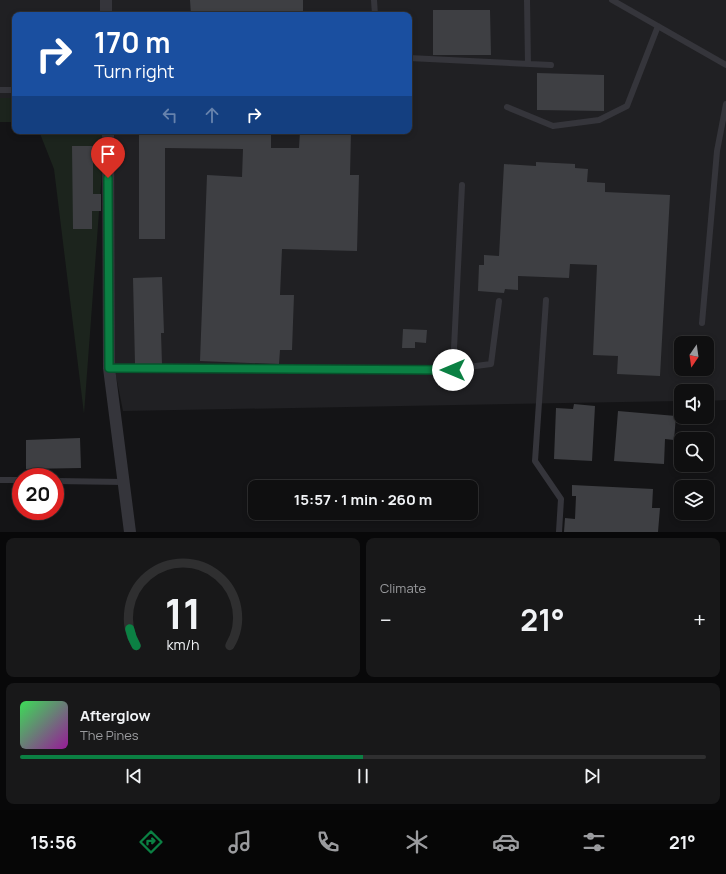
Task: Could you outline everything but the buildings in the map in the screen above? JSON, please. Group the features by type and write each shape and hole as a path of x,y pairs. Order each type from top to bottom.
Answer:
{"street":[{"path":"106,0 106,12"},
{"path":"108,134 109,368 130,532"}],"lane":[{"path":"374,0 375,12"},
{"path":"527,0 528,64"},
{"path":"612,0 726,65"},
{"path":"506,107 553,126 599,120 627,106 658,26"},
{"path":"412,58 551,65"},
{"path":"0,90 12,90"},
{"path":"702,323 717,151 726,104"},
{"path":"453,370 462,185"},
{"path":"546,300 535,461 561,499 559,532"},
{"path":"109,368 453,370 492,364 499,301"},
{"path":"0,480 12,480"},
{"path":"64,481 124,482"}],"shaded area":[{"path":"0,0 726,0 726,400 714,401 714,384 674,384 674,401 123,411 115,371 106,134 412,134 412,12 12,12 12,98 0,98"},
{"path":"0,98 12,98 12,122 0,122"},
{"path":"40,134 105,134 84,414 54,169"}],"route":[{"path":"108,178 109,368 453,370"}]}
